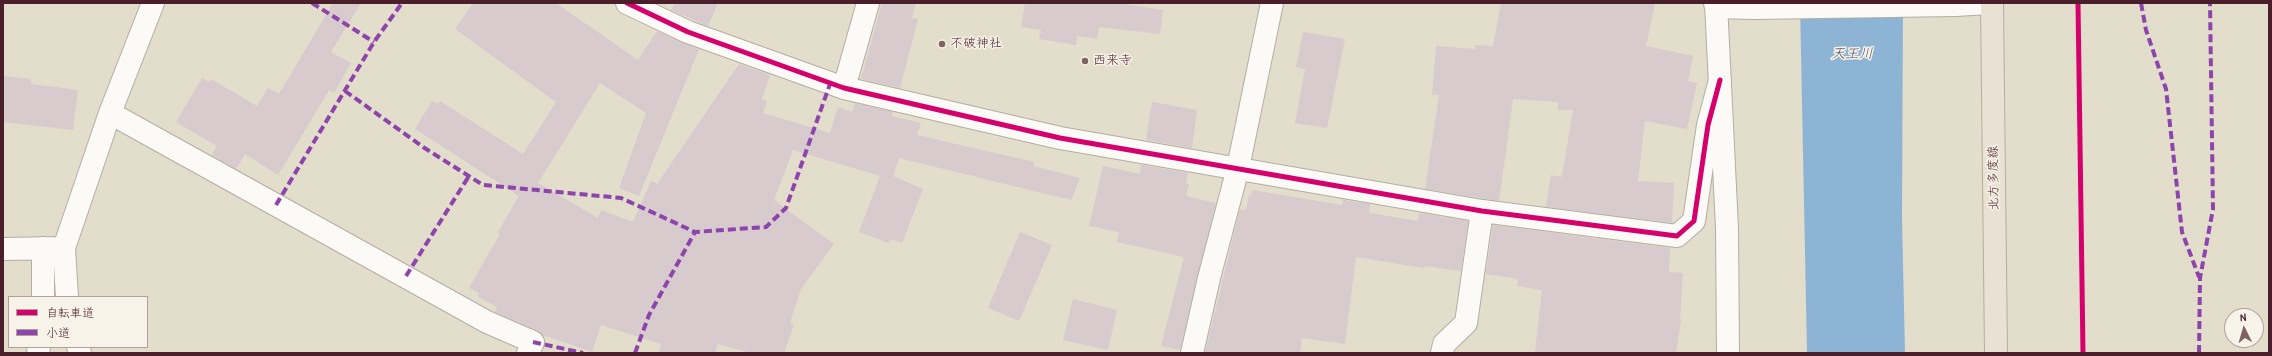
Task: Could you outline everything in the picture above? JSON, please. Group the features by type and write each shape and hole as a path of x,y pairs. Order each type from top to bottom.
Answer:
{"main road":[{"name":"北方多度線","path":"1990,3 1996,353"}],"street":[{"path":"67,296 64,248 110,113 153,3"},
{"path":"626,3 688,32 844,88 1060,138 1482,211 1677,236 1694,221 1708,125 1720,80"},
{"path":"844,88 868,3"},
{"path":"1192,353 1209,278 1238,168 1272,3"},
{"path":"1728,353 1727,228 1716,4 1754,8 1956,5 1990,3"},
{"path":"110,113 487,322 533,342 528,353"},
{"path":"1442,353 1444,344 1466,323 1482,211"},
{"path":"43,248 43,296"},
{"path":"3,249 64,248"}],"water":[{"name":"天王川","path":"1800,3 1903,3 1902,218 1905,353 1807,353"}],"building":[{"path":"333,3 361,3 331,52 351,63 334,93 329,90 278,175 245,154 236,169 212,155 217,146 176,122 202,78 209,82 211,79 257,106 268,88 279,94"},
{"path":"473,3 556,3 638,60 657,31 699,49 639,196 619,188 646,113 600,83 538,183 598,218 601,210 633,222 651,181 657,184 739,64 770,75 762,99 767,101 763,113 830,133 838,107 852,112 855,103 893,112 892,116 921,123 917,135 1034,162 1033,166 1080,178 1071,200 899,158 893,176 923,189 902,243 890,239 889,243 859,232 880,176 793,150 774,200 834,244 801,289 790,323 794,325 784,353 751,353 718,344 715,353 659,353 661,344 601,325 592,352 543,335 538,331 495,312 497,307 477,296 479,293 469,288 500,234 498,232 519,196 415,129 432,101 438,104 440,101 523,154 556,102 455,29"},
{"path":"675,3 718,3 708,26 671,10"},
{"path":"882,3 916,3 912,18 918,19 900,88 861,79"},
{"path":"1025,3 1117,3 1163,10 1160,34 1099,27 1097,39 1077,36 1076,45 1039,39 1041,30 1021,27"},
{"path":"1501,3 1655,3 1646,46 1693,56 1688,81 1697,83 1687,129 1645,121 1638,181 1674,183 1672,223 1546,207 1551,175 1562,177 1573,110 1558,110 1558,102 1513,99 1499,201 1425,189 1439,95 1432,95 1436,46 1475,49 1475,45 1493,46"},
{"path":"1303,32 1345,39 1327,128 1295,123 1305,69 1296,67"},
{"path":"3,76 31,79 31,84 78,90 73,130 3,122"},
{"path":"1152,102 1197,110 1192,148 1146,140"},
{"path":"1141,165 1188,173 1186,184 1189,184 1186,196 1216,203 1180,350 1161,346 1184,257 1117,242 1119,232 1089,226 1103,166 1140,174"},
{"path":"1252,190 1342,205 1343,200 1370,204 1369,213 1418,221 1419,213 1468,221 1461,271 1425,266 1424,268 1356,257 1345,344 1302,338 1300,353 1205,353 1240,209 1246,210 1249,195 1251,196"},
{"path":"1493,225 1670,248 1669,272 1683,273 1681,320 1676,353 1535,353 1542,290 1517,286 1518,279 1486,274"},
{"path":"1020,232 1052,245 1019,321 988,308"},
{"path":"1073,299 1117,310 1108,350 1063,340"}],"marked path":[{"path":"312,3 374,42"},
{"path":"276,205 374,42 402,3"},
{"path":"2141,3 2146,30 2166,89 2182,232 2199,277"},
{"path":"2199,353 2200,278 2213,209 2210,3"},
{"path":"345,91 423,147 483,185 621,198 695,232 766,227 786,208 830,84"},
{"path":"406,276 469,176"},
{"path":"635,353 649,315 695,232"},
{"path":"533,342 583,353"}],"cycle path":[{"path":"627,3 688,32 844,88 1060,138 1482,211 1677,236 1694,221 1708,125 1720,80"},
{"path":"2078,3 2083,353"}],"place":[{"name":"不破神社","path":"942,44"},
{"name":"西来寺","path":"1085,61"}]}
